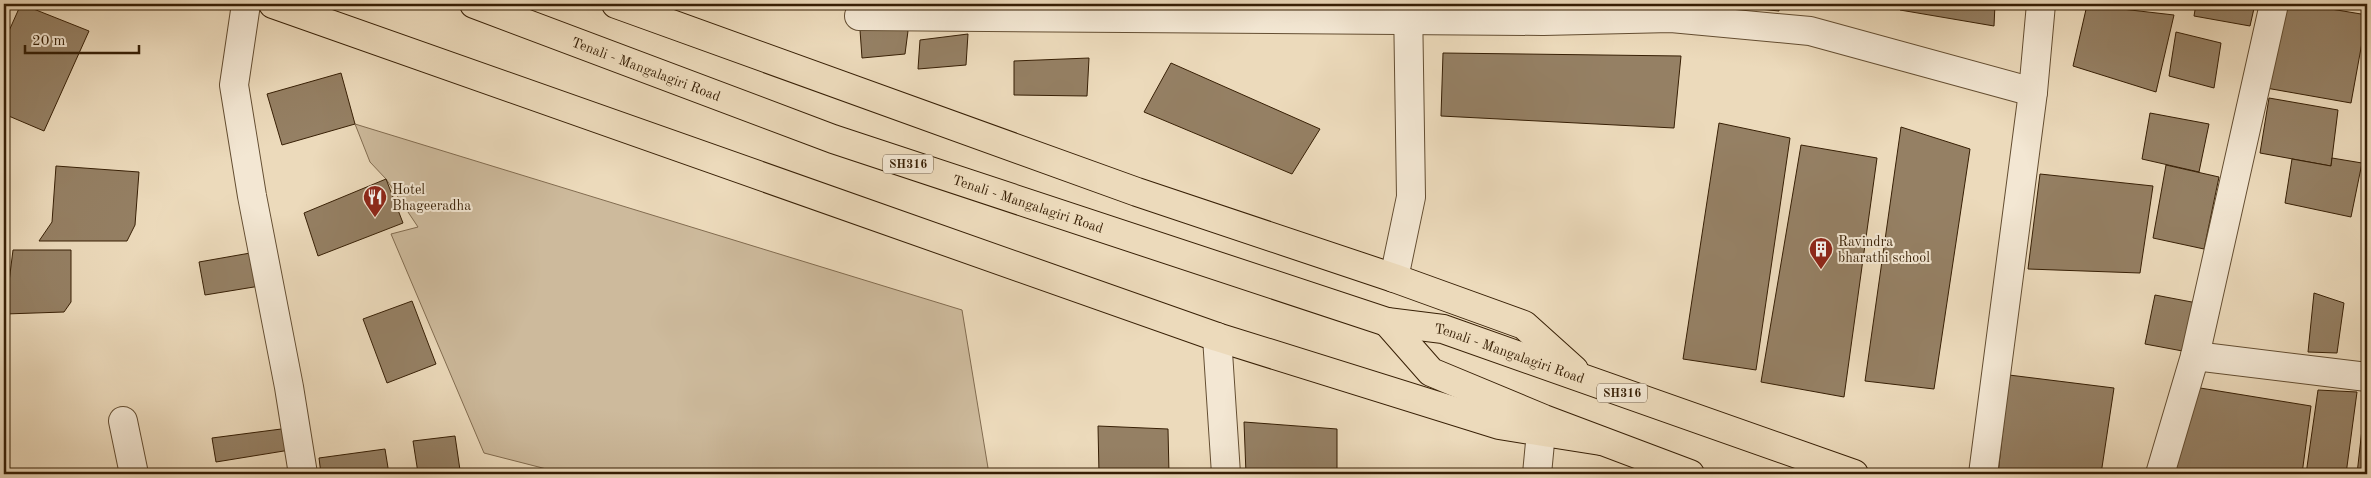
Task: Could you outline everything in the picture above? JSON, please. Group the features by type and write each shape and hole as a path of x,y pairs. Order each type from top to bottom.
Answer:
{"main road":[{"path":"273,4 1218,337 1499,425 1601,441"},
{"name":"Tenali - Mangalagiri Road","path":"474,4 833,139 1387,322 1443,328 1854,474"},
{"path":"616,4 1127,188 1394,278 1524,325 1585,380"},
{"name":"Tenali - Mangalagiri Road","path":"1387,322 1431,372 1601,441 1690,474"}],"street":[{"path":"246,4 234,85 252,196 289,387 303,474"},
{"path":"1983,474 2033,92 2041,4"},
{"path":"2160,474 2195,356 2274,4"},
{"path":"1394,278 1411,197 1408,12"},
{"path":"859,16 1408,12 1543,22 1671,18 1810,31 2033,92"},
{"path":"1218,337 1226,474"},
{"path":"2195,356 2367,377"},
{"path":"123,422 134,474"},
{"path":"1537,474 1541,432"}],"shaded area":[{"path":"355,124 962,310 989,474 566,474 484,453 391,234 418,227 386,179 370,162"}],"building":[{"path":"21,4 89,31 44,131 4,114 4,42"},
{"path":"1208,4 1273,4 1208,9"},
{"path":"1710,4 1780,4 1779,11"},
{"path":"1900,4 1995,4 1994,26 1900,10"},
{"path":"2196,4 2255,4 2250,26 2194,16"},
{"path":"2284,4 2301,4 2367,15 2351,103 2266,88"},
{"path":"2087,5 2174,15 2156,92 2073,66"},
{"path":"859,16 908,31 905,54 862,58"},
{"path":"2176,32 2221,43 2214,88 2169,76"},
{"path":"968,34 966,65 918,69 920,40"},
{"path":"1443,53 1681,56 1674,128 1441,116"},
{"path":"1089,58 1087,96 1014,95 1014,61"},
{"path":"1171,63 1320,129 1292,174 1144,112"},
{"path":"341,73 355,124 282,145 267,94"},
{"path":"2269,98 2338,110 2331,166 2260,153"},
{"path":"2150,113 2209,124 2199,172 2142,159"},
{"path":"1719,123 1790,138 1756,370 1683,359"},
{"path":"1901,127 1970,149 1934,389 1865,381"},
{"name":"Ravindra bharathi school","path":"1801,145 1877,158 1844,397 1761,382"},
{"path":"2332,158 2362,163 2351,217 2285,203 2292,159 2331,166"},
{"path":"2166,165 2219,177 2204,249 2153,238"},
{"path":"56,166 139,172 135,225 127,241 39,241 52,222"},
{"path":"2040,174 2153,186 2140,273 2028,269"},
{"path":"386,179 403,223 318,256 304,213"},
{"path":"13,250 71,250 71,302 64,312 5,314"},
{"path":"256,252 260,286 205,295 199,262"},
{"path":"2314,293 2344,303 2337,353 2308,352"},
{"path":"2155,295 2197,303 2188,352 2145,344"},
{"path":"412,301 436,364 387,383 363,319"},
{"path":"2009,375 2114,388 2101,474 1998,474"},
{"path":"2194,387 2311,406 2302,474 2170,474"},
{"path":"2318,390 2357,392 2346,474 2306,474"},
{"path":"2365,402 2367,402 2367,474 2357,474"},
{"path":"1244,422 1337,429 1337,474 1246,474"},
{"path":"1098,426 1168,429 1169,474 1099,474"},
{"path":"289,428 290,450 216,462 212,438"},
{"path":"455,436 460,470 418,473 413,441"},
{"path":"385,449 389,474 321,474 319,458"},
{"path":"275,470 276,474 251,474"}],"place":[{"name":"Hotel Bhageeradha","path":"375,218"},
{"name":"Ravindra bharathi school","path":"1821,270"}]}
